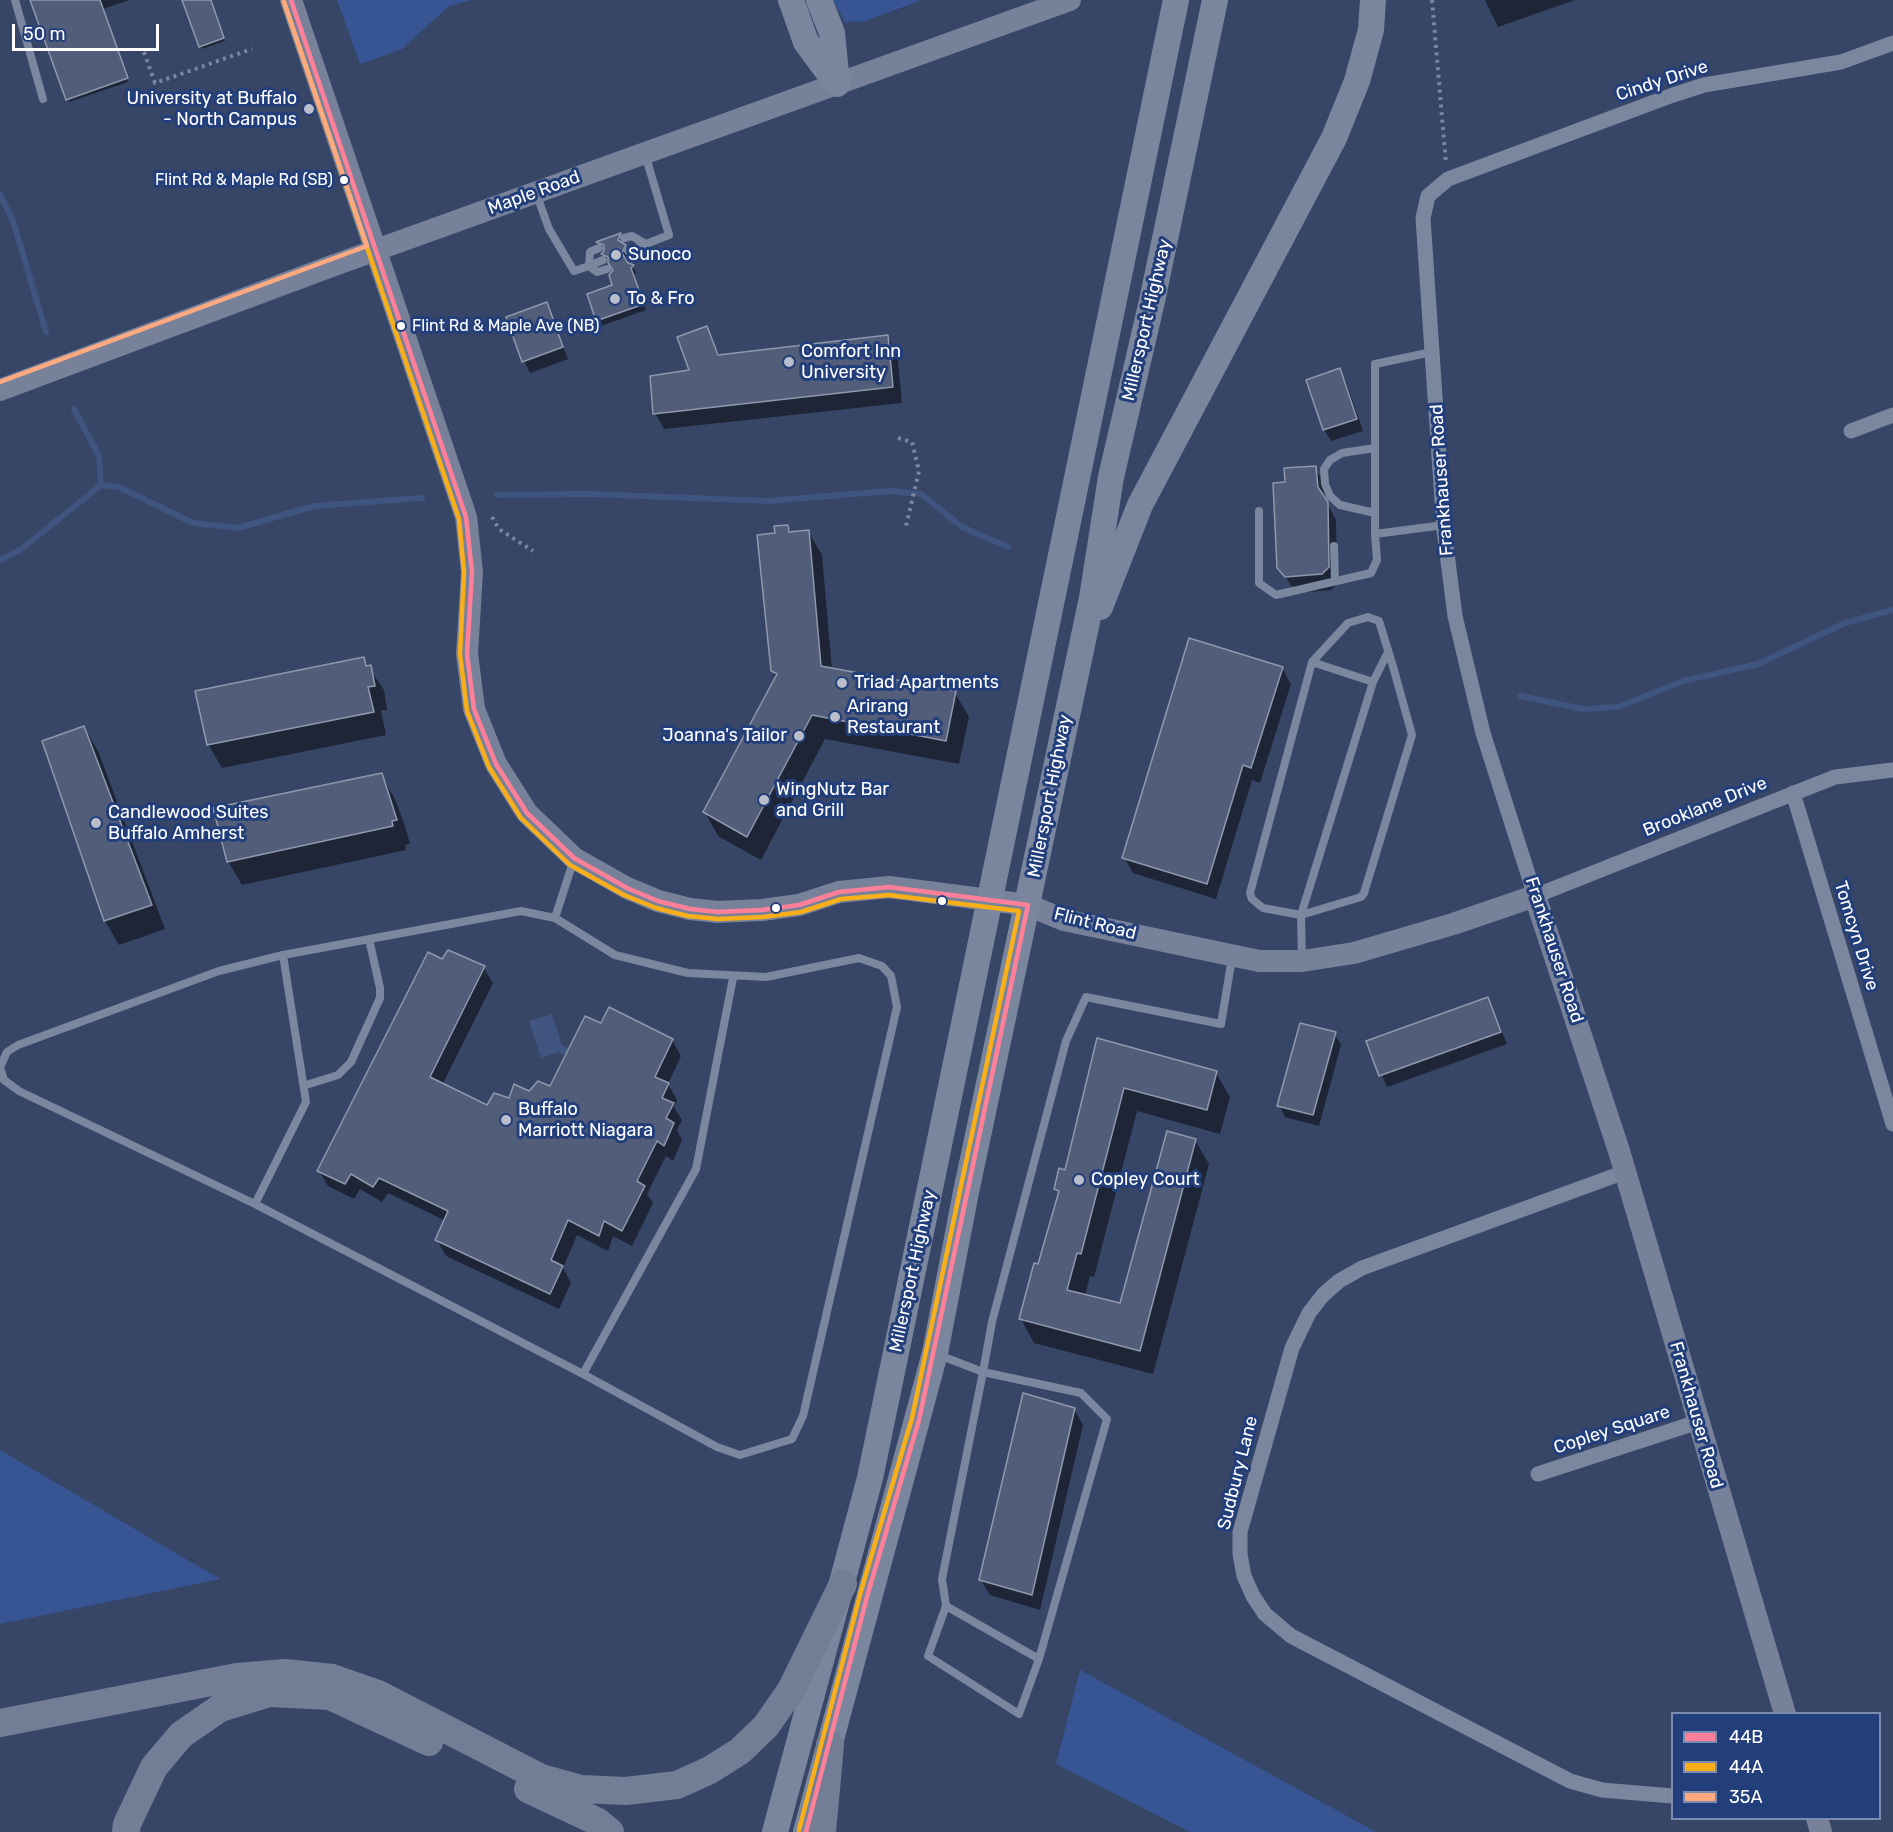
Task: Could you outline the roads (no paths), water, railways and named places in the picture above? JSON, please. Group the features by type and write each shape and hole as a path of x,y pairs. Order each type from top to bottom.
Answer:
{"highway":[{"path":"0,1723 237,1677 285,1673 332,1678 378,1694 541,1778 581,1789 626,1791 677,1785 710,1770 740,1751 766,1726 791,1690 843,1584"},
{"path":"126,1832 127,1824 154,1767 181,1735 220,1708 269,1693 330,1696 598,1822 610,1832"},
{"path":"822,1832 830,1745"}],"main road":[{"path":"791,0 806,42 837,84"},
{"path":"819,0 832,33 837,84"},
{"name":"Millersport Highway","path":"806,1832 868,1593 919,1420 935,1353 966,1192 1092,598 1111,477 1152,301 1215,0"},
{"path":"1078,660 1140,505 1334,138 1360,70 1371,30 1373,0"},
{"name":"Millersport Highway","path":"775,1832 870,1478 1174,7"}],"street":[{"name":"Flint Road","path":"291,0 466,517 472,572 467,654 474,709 496,764 527,813 574,858 627,888 658,901 690,909 718,912 762,910 799,905 860,888 889,886 1028,905 1064,920 1259,961 1302,961 1354,953 1394,943 1535,896"},
{"name":"Maple Road","path":"0,390 535,192 1070,0"},
{"name":"Cindy Drive","path":"1448,178 1672,95 1704,86 1841,62 1893,43"},
{"name":"Frankhauser Road","path":"1448,178 1428,196 1424,218 1444,525 1455,616 1466,670 1494,769 1625,1172 1785,1712"},
{"path":"1851,431 1893,415"},
{"name":"Brooklane Drive","path":"1535,896 1835,777 1893,770"},
{"name":"Tomcyn Drive","path":"1793,793 1893,1124"},
{"name":"Sudbury Lane","path":"1625,1172 1362,1268 1339,1281 1323,1295 1309,1313 1292,1348 1240,1532 1240,1554 1244,1576 1253,1596 1265,1614 1291,1636 1570,1781 1602,1790 1671,1796"},
{"name":"Copley Square","path":"1538,1474 1698,1422"}],"lane":[{"path":"15,0 43,99"},
{"path":"628,251 669,235 644,153"},
{"path":"535,192 549,229 574,271 603,260"},
{"path":"624,238 632,236 644,243"},
{"path":"632,260 639,256 644,243"},
{"path":"589,266 590,252 599,248"},
{"path":"589,266 597,272 607,269"},
{"path":"1259,512 1259,583 1276,595 1371,573 1377,560 1375,364 1432,352"},
{"path":"1375,448 1342,453 1330,460 1324,469 1325,484 1335,500 1341,505 1375,513"},
{"path":"1375,534 1444,525"},
{"path":"1334,546 1335,581"},
{"path":"1368,617 1378,621 1388,652 1413,735 1364,893 1361,897 1300,915 1263,908 1252,899 1250,893 1312,662 1348,623 1368,617"},
{"path":"1302,961 1300,915 1373,682 1388,652"},
{"path":"1312,662 1373,682"},
{"path":"555,918 574,858"},
{"path":"521,910 555,918 615,955 688,973 733,978 785,975 859,958 882,966 891,976 897,1007 804,1416 792,1439 740,1455 717,1447 583,1374 255,1204 19,1091 4,1080 0,1067 7,1052 18,1044 219,971 283,955 521,910"},
{"path":"306,1085 338,1075 351,1062 380,998 380,988 369,939"},
{"path":"935,1353 984,1372 1081,1393 1107,1419 1039,1659 1019,1714 928,1656 946,1606 942,1579 984,1372 992,1322 1066,1041 1086,997 1221,1024 1233,954"},
{"path":"255,1204 306,1102 306,1085 283,955"},
{"path":"583,1374 696,1169 733,978"},
{"path":"946,1606 1039,1659"}],"waterway":[{"path":"0,194 13,221 46,332"},
{"path":"0,560 20,550 101,485 99,456 74,409"},
{"path":"101,485 119,487 193,523 238,528 314,506 422,498"},
{"path":"497,495 591,494 768,501 890,491 921,494 962,527 1008,547"},
{"path":"1520,696 1583,709 1618,707 1683,681 1758,664 1845,623 1893,610"}],"place":[{"name":"University at Buffalo - North Campus","path":"309,109"},
{"name":"Flint Rd & Maple Rd (SB)","path":"344,180"},
{"name":"Sunoco","path":"616,255"},
{"name":"To & Fro","path":"615,299"},
{"name":"Flint Rd & Maple Ave (NB)","path":"401,326"},
{"name":"Comfort Inn University","path":"789,362"},
{"name":"Triad Apartments","path":"842,683"},
{"name":"Arirang Restaurant","path":"835,717"},
{"name":"Joanna's Tailor","path":"799,736"},
{"name":"WingNutz Bar and Grill","path":"764,800"},
{"name":"Candlewood Suites Buffalo Amherst","path":"96,823"},
{"name":"Buffalo Marriott Niagara","path":"506,1120"},
{"name":"Copley Court","path":"1079,1180"}]}
